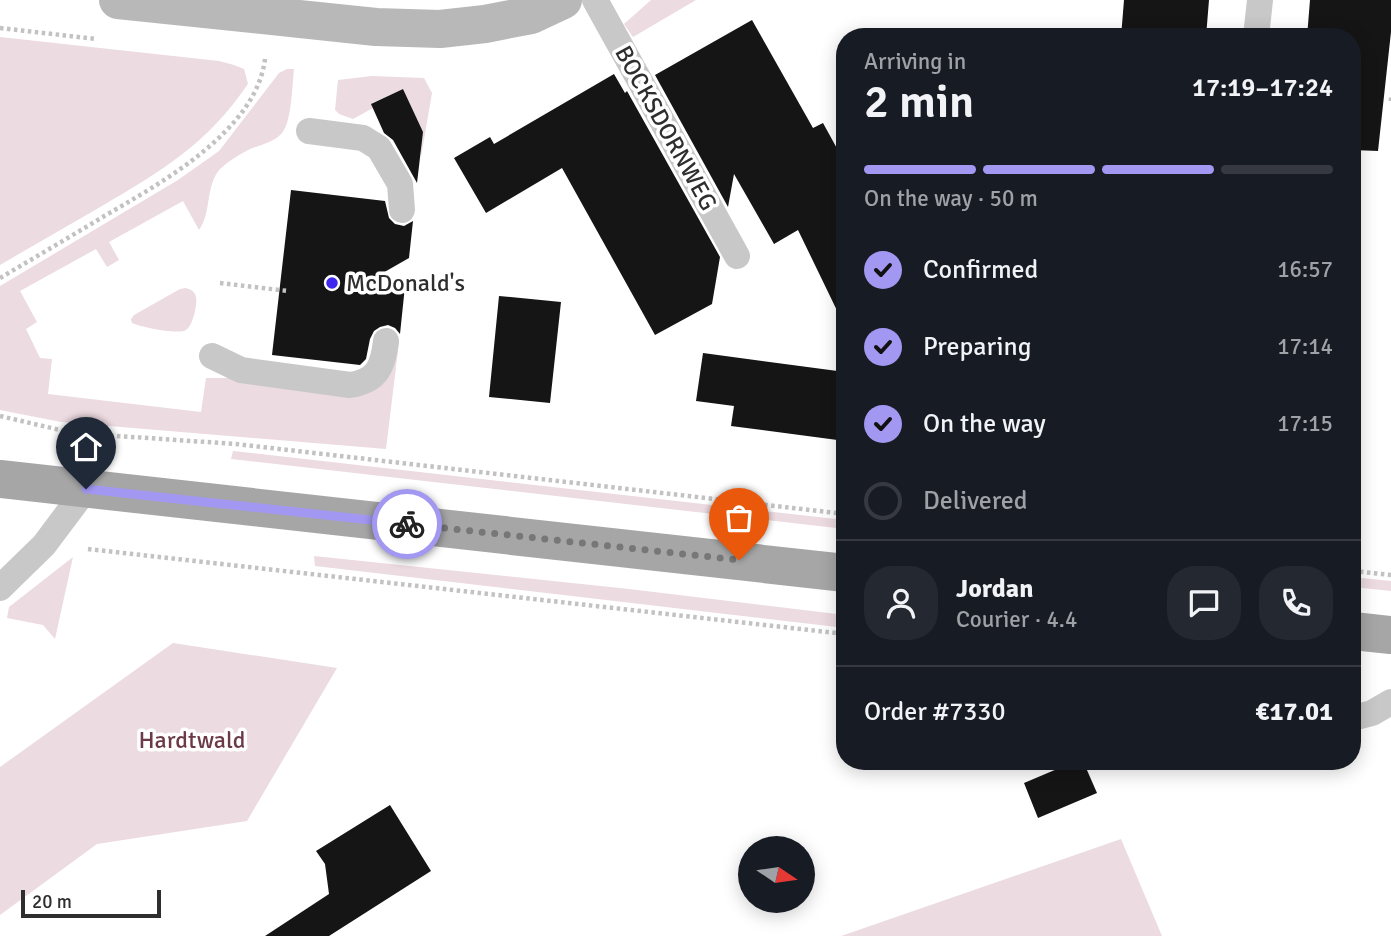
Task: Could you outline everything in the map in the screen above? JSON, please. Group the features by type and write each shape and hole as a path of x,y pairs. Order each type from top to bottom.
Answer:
{"main road":[{"path":"118,0 376,27 440,29 531,15 563,0"},
{"path":"0,479 836,572"},
{"path":"1361,632 1391,635"}],"lane":[{"name":"BOCKSDORNWEG","path":"595,0 737,256"},
{"path":"1257,28 1260,0"},
{"path":"309,131 363,138 379,148 400,184 402,210"},
{"path":"212,356 241,370 350,385 362,383 378,370 386,341"},
{"path":"0,588 44,545 86,489"},
{"path":"1361,716 1391,702"}],"path":[{"path":"0,278 172,176 215,142 242,113 263,74 265,59"},
{"path":"220,283 288,291"},
{"path":"0,416 73,433 236,444 836,513"},
{"path":"44,545 836,633"},
{"path":"1361,572 1391,575"}],"green space":[{"path":"651,0 696,0 633,37 624,24"},
{"path":"0,37 219,61 244,69 248,84 216,123 182,154 124,193 0,265"},
{"path":"294,69 290,112 282,133 275,139 248,150 220,169 212,183 206,215 199,230 183,201 109,242 119,260 107,267 96,249 20,291 37,322 26,329 40,358 52,359 48,394 201,412 206,378 229,378 344,394 399,342 386,449 61,422 0,410 0,286 178,180 219,151 279,73"},
{"path":"372,76 424,78 432,93 421,157 418,122 403,89 372,103 373,108 353,119 335,110 338,80"},
{"path":"186,288 194,292 196,307 186,330 168,331 132,323 134,315"},
{"path":"233,451 836,519 836,528 231,459"},
{"path":"314,556 629,589 836,614 836,627 315,566"},
{"path":"73,557 55,639 43,625 7,618 9,607"},
{"path":"1361,578 1391,581 1391,591 1361,588"},
{"name":"Hardtwald","path":"173,643 337,668 247,821 97,844 0,915 0,767"},
{"path":"1121,839 1162,936 841,936 844,935"}],"building":[{"path":"1124,0 1209,0 1207,28 1122,28"},
{"path":"1310,0 1391,0 1391,32 1378,151 1361,150 1361,28 1308,28"},
{"path":"752,20 813,128 823,123 836,147 836,308 798,230 774,244 734,174 728,207 655,75"},
{"path":"614,74 625,93 627,91 720,257 712,304 655,335 562,168 486,213 454,158 490,137 494,144"},
{"path":"403,89 423,132 417,183 393,140 384,133 371,104"},
{"name":"McDonald's","path":"291,190 385,201 389,218 395,224 404,226 413,221 409,258 367,282 405,286 400,334 388,325 374,331 366,359 360,365 272,355"},
{"path":"499,296 561,302 550,403 489,397"},
{"path":"703,353 836,371 836,440 731,426 734,406 696,401"},
{"path":"1055,770 1087,770 1097,793 1038,818 1024,783"},
{"path":"390,805 431,871 329,936 265,936 329,894 325,864 316,851"}],"way so far":[{"path":"407,524 739,560"}],"place":[{"name":"McDonald's","path":"332,283"}],"route":[{"path":"86,489 407,524"}]}
